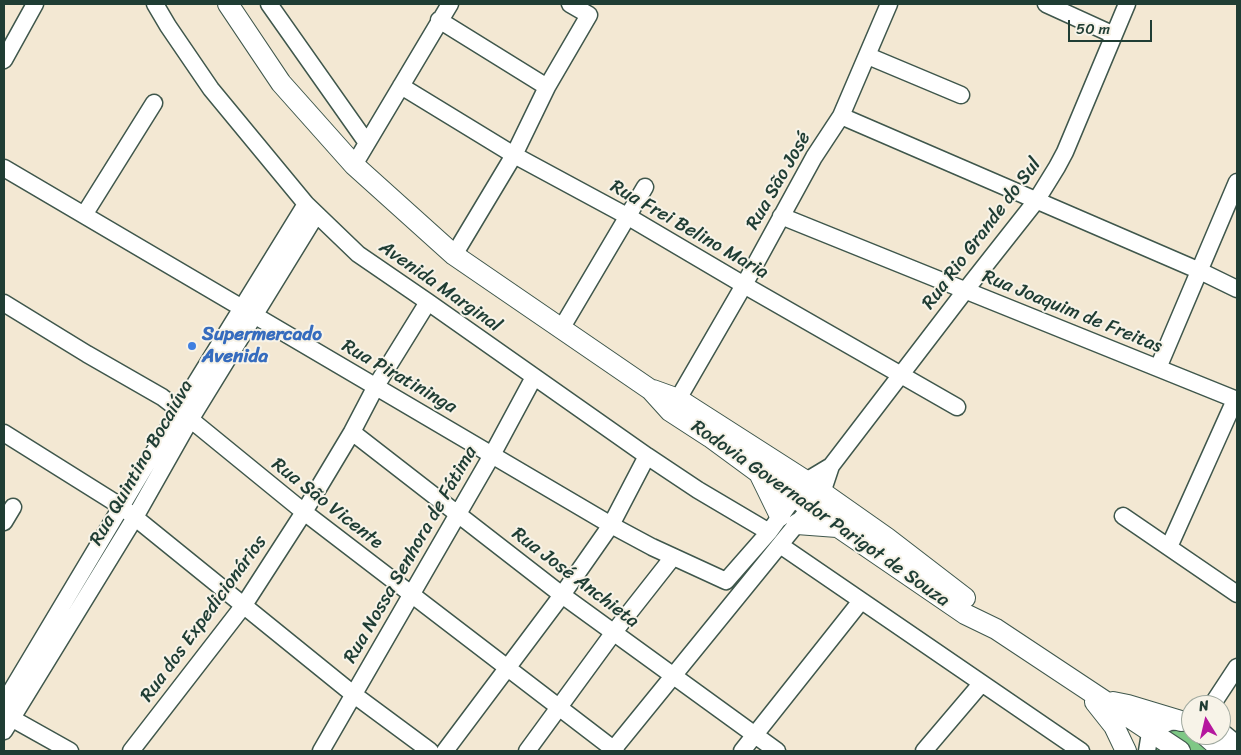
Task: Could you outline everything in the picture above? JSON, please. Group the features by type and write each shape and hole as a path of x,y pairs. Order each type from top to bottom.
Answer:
{"main road":[{"name":"Rodovia Governador Parigot de Souza","path":"228,4 281,83 354,165 454,254 651,390 670,411 710,437 759,473 808,494 887,538 972,604 996,629"},
{"name":"Rodovia Governador Parigot de Souza","path":"651,390 678,399 808,494 838,527 965,614 996,629 1093,694 1150,742 1180,751"},
{"path":"759,473 782,524 838,527"},
{"path":"1093,694 1181,721"},
{"path":"1093,694 1114,726 1126,751"}],"street":[{"path":"6,49 35,4"},
{"name":"Avenida Marginal","path":"155,4 211,89 311,210 358,254 698,490 782,524"},
{"path":"270,4 367,144"},
{"path":"354,165 450,4"},
{"path":"454,254 514,155 547,87 589,15 570,4"},
{"name":"Rua São José","path":"678,399 744,285 814,157 841,116 890,4"},
{"path":"1046,4 1114,36"},
{"name":"Rua Rio Grande do Sul","path":"614,751 780,545 782,524 832,466 1036,201 1065,152 1127,4"},
{"path":"439,20 547,87"},
{"path":"868,56 961,95"},
{"name":"Rua Frei Belino Maria","path":"401,86 514,155 627,216 957,407"},
{"path":"84,215 154,103"},
{"path":"841,116 1200,271 1237,289"},
{"name":"Rua Piratininga","path":"4,168 611,525 673,557 726,581 782,524"},
{"path":"1158,368 1237,182"},
{"path":"561,329 645,187"},
{"name":"Rua Quintino Bocaiúva","path":"4,703 122,507 184,415 311,210"},
{"name":"Rua Joaquim de Freitas","path":"781,216 1236,400"},
{"name":"Rua São Vicente","path":"4,302 162,397 304,512 614,751"},
{"name":"Rua dos Expedicionários","path":"131,751 244,605 304,512 352,432 376,386 428,302"},
{"name":"Rua Nossa Senhora de Fátima","path":"321,751 492,455 534,377"},
{"path":"1169,547 1236,400"},
{"name":"Rua Quintino Bocaiúva","path":"6,721 134,519 184,415"},
{"name":"Rua José Anchieta","path":"352,432 562,595 777,751"},
{"path":"4,433 122,507 134,519 353,694 430,751"},
{"path":"445,751 508,669 611,525 647,456"},
{"path":"4,522 13,507"},
{"path":"1123,516 1237,594"},
{"path":"780,545 1081,751"},
{"path":"527,751 614,632 673,557"},
{"path":"742,751 861,601"},
{"path":"1219,695 1237,667"},
{"path":"924,751 981,684"},
{"path":"6,721 70,751"},
{"path":"1150,742 1160,726 1170,722 1181,722"}],"green space":[{"path":"1181,728 1181,745 1204,745 1205,751 1150,751 1161,729"}],"place":[{"name":"Supermercado Avenida","path":"192,346"}]}
